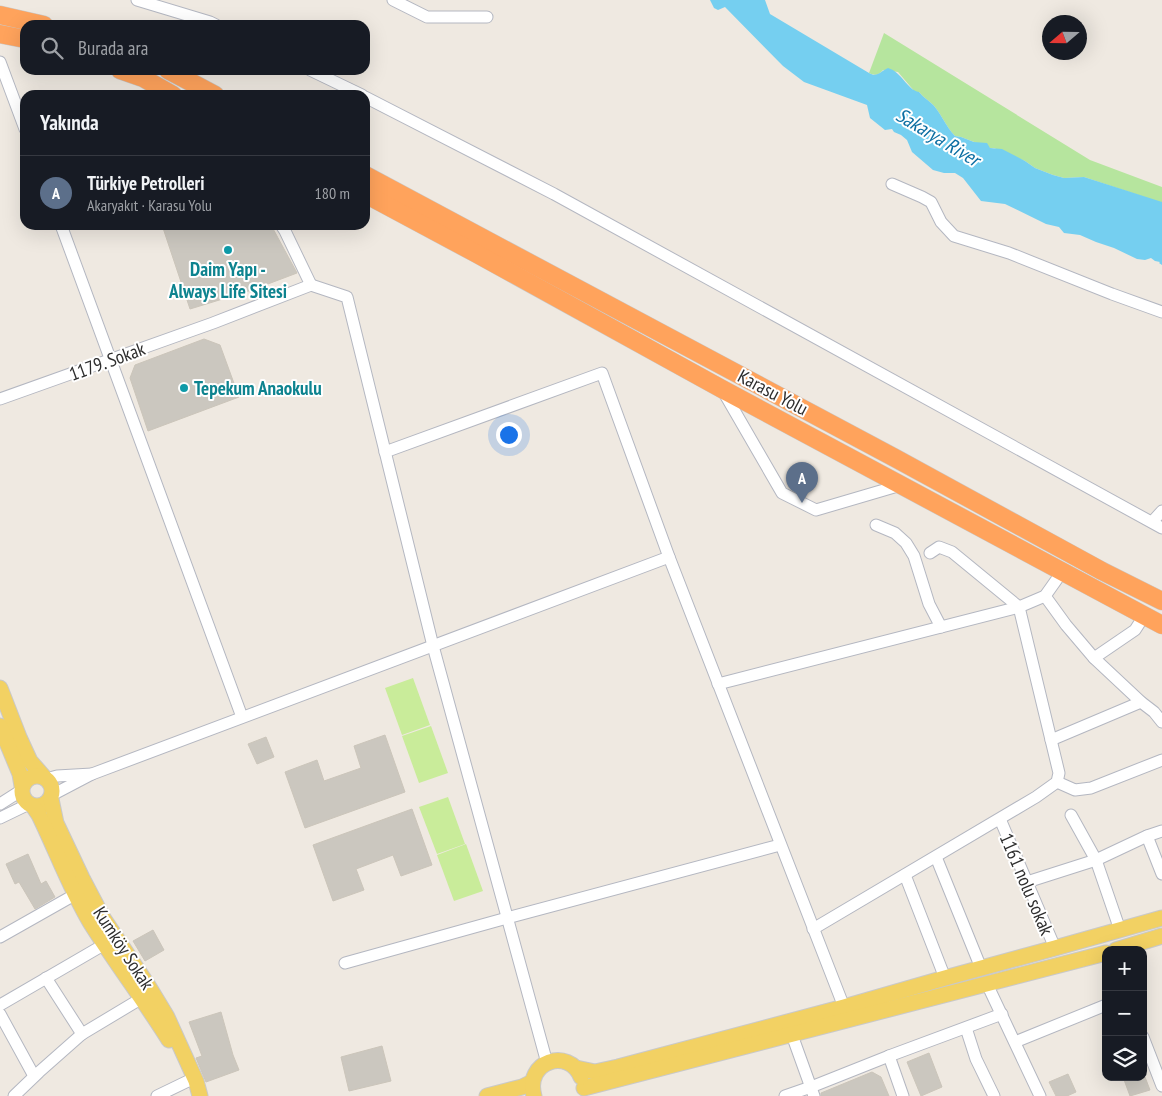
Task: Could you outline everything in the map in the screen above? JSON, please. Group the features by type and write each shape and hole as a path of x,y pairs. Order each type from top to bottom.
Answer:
{"highway":[{"path":"0,15 22,20"},
{"path":"0,38 20,39"},
{"path":"134,75 164,90"},
{"path":"177,75 206,90"},
{"path":"370,178 869,444 1079,559 1162,601"},
{"name":"Karasu Yolu","path":"370,197 1162,626"}],"main road":[{"path":"0,688 30,761 52,785 52,797 43,806 31,805 23,797 20,774 0,726"},
{"path":"22,788 25,782 34,776 45,778"},
{"name":"Kumköy Sokak","path":"52,797 56,823 88,891 107,925 167,1017 192,1072 200,1096"},
{"name":"Kumköy Sokak","path":"31,805 39,815 90,921 174,1048 192,1088 193,1096"},
{"path":"576,1068 595,1072 618,1067 844,1007 1162,918"},
{"path":"1129,946 1162,936"},
{"path":"487,1096 522,1087 533,1089 536,1072 541,1066 558,1060 567,1062 580,1073 583,1082 583,1092 1102,954"}],"street":[{"path":"137,0 203,20"},
{"path":"393,0 427,17 487,16"},
{"path":"0,62 20,116"},
{"path":"320,75 351,90"},
{"path":"370,100 554,194 1157,525 1162,511"},
{"path":"892,184 930,202 941,222 954,236 1009,253 1162,312"},
{"path":"62,230 242,718"},
{"path":"284,230 311,285 347,297 433,646 547,1063"},
{"name":"1179. Sokak","path":"0,399 213,323 311,285"},
{"path":"385,452 602,373 669,558 844,1007"},
{"path":"722,389 782,493 816,510 901,485"},
{"path":"876,525 895,533 906,543 914,556 929,604 941,627"},
{"path":"813,929 1036,797 1056,782 1059,773 1019,607 952,552 939,546 930,553"},
{"path":"52,797 92,774 669,558"},
{"path":"718,684 1019,607 1046,596 1062,572"},
{"path":"1046,596 1066,625 1094,658 1154,712 1162,722"},
{"path":"1094,658 1135,630 1144,616"},
{"path":"1051,740 1141,702"},
{"path":"1056,782 1075,790 1091,788 1162,760"},
{"path":"45,778 92,774"},
{"path":"0,804 22,788"},
{"path":"0,818 31,805"},
{"path":"1071,815 1096,860 1120,930"},
{"name":"1161 nolu sokak","path":"1000,819 1055,948"},
{"path":"1027,882 1096,860 1146,836 1162,831"},
{"path":"1146,836 1162,874"},
{"path":"345,963 780,845"},
{"path":"936,857 981,968"},
{"path":"905,875 945,978"},
{"path":"0,937 76,894"},
{"path":"0,1005 105,944"},
{"path":"46,978 82,1034"},
{"path":"987,984 1040,1096"},
{"path":"14,1096 82,1034 142,998"},
{"path":"1015,1042 1102,1007"},
{"path":"0,1014 34,1076"},
{"path":"785,1096 813,1092 889,1056 1002,1014"},
{"path":"966,1028 976,1059 994,1096"},
{"path":"792,1035 813,1092"},
{"path":"1147,1047 1162,1086"},
{"path":"889,1056 903,1096"},
{"path":"157,1096 188,1081"}],"green space":[{"path":"884,33 1090,160 1162,187 1162,203 1084,177 1064,178 1053,175 994,148 955,136 934,106 919,92 915,92 898,72 883,70 877,74 869,73"},
{"path":"413,678 430,725 402,735 385,688"},
{"path":"431,726 448,773 419,783 402,736"},
{"path":"448,797 465,844 437,854 419,807"},
{"path":"466,844 483,891 454,901 437,855"}],"water":[{"name":"Sakarya River","path":"710,0 765,0 770,14 869,73 877,74 888,68 893,70 911,88 919,92 934,106 955,136 974,142 987,143 990,148 1002,149 1035,168 1053,175 1064,178 1084,177 1162,202 1162,265 1151,258 1145,260 1137,259 1080,235 1064,233 1059,227 1046,224 1005,204 981,201 963,178 955,173 933,170 912,152 907,140 901,135 892,129 885,130 870,118 867,105 804,82 783,66 725,7 718,10 714,8"}],"building":[{"name":"Daim Yapı - Always Life Sitesi","path":"164,230 274,230 297,273 252,290 190,309"},
{"name":"Tepekum Anaokulu","path":"204,339 220,345 239,397 148,431 130,378 135,365"},
{"path":"385,735 405,792 305,828 285,772 317,760 324,781 361,768 354,746"},
{"path":"266,737 274,757 257,764 248,744"},
{"path":"412,809 432,865 401,876 393,855 356,869 364,890 333,901 313,845"},
{"path":"28,854 41,884 46,881 55,897 35,909 19,882 15,884 6,864"},
{"path":"153,930 164,950 145,961 133,941"},
{"path":"221,1012 239,1070 206,1082 196,1058 202,1056 189,1022"},
{"path":"382,1046 391,1081 349,1091 341,1057"},
{"path":"929,1053 942,1087 921,1096 907,1062"},
{"path":"872,1072 881,1077 889,1096 821,1096 821,1093"},
{"path":"1068,1074 1076,1092 1067,1096 1056,1096 1049,1082"},
{"path":"1124,1081 1147,1081 1150,1090 1130,1096"}],"place":[{"name":"Daim Yapı - Always Life Sitesi","path":"228,250"},
{"name":"Tepekum Anaokulu","path":"184,388"},
{"name":"Türkiye Petrolleri","path":"802,503"}]}
